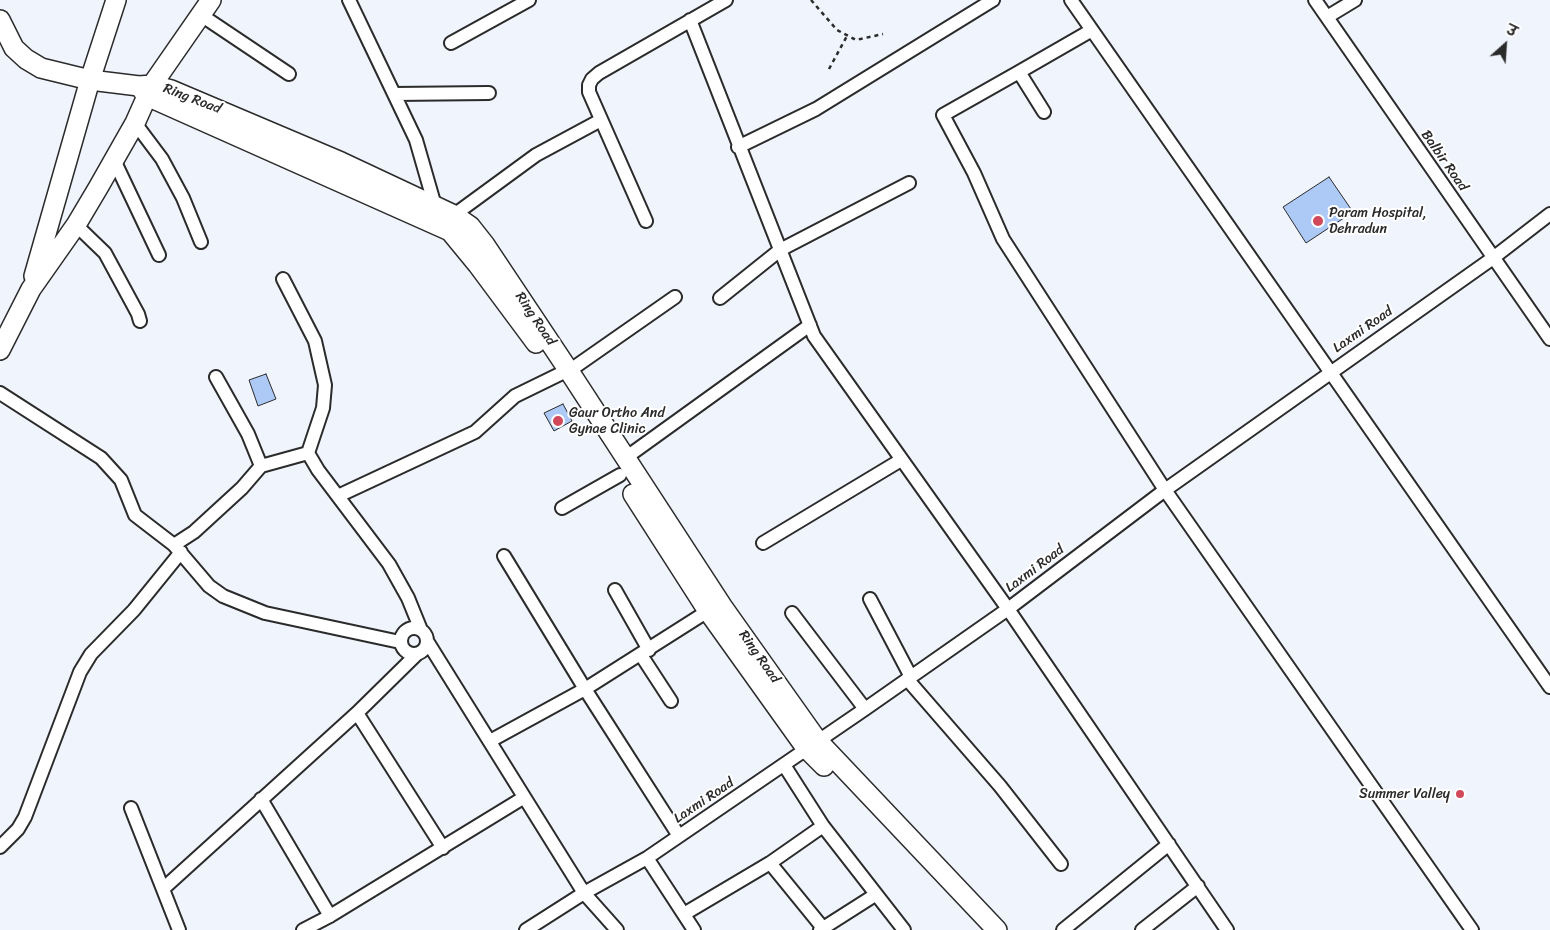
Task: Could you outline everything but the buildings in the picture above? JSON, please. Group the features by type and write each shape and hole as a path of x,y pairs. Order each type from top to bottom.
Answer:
{"street":[{"path":"31,289 90,80 116,0"},
{"path":"348,0 416,140 435,206"},
{"path":"451,43 529,0"},
{"path":"646,221 589,92 592,78 726,0"},
{"path":"738,147 816,109 993,0"},
{"path":"1072,0 1329,372 1550,687"},
{"name":"Balbir Road","path":"1315,0 1550,339"},
{"path":"1327,17 1355,0"},
{"path":"0,350 31,289 76,225 135,123 146,89 206,7 289,74"},
{"path":"0,20 14,48 26,59 50,71 146,89"},
{"path":"690,20 738,147 814,336 1008,608 1227,930"},
{"path":"1092,30 943,115 974,172 1003,239 1165,490 1472,930"},
{"path":"1019,72 1044,112"},
{"name":"Ring Road","path":"146,89 187,96 258,126 435,206 454,215 470,226 485,244 708,611 812,744 980,930"},
{"name":"Ring Road","path":"146,89 450,231 564,372"},
{"path":"394,94 489,93"},
{"path":"454,215 536,155 601,120"},
{"path":"135,123 162,159 183,198 201,242"},
{"path":"114,160 160,255"},
{"path":"720,298 780,250 909,183"},
{"name":"Laxmi Road","path":"526,930 584,893 647,858 865,709 1008,608 1165,490 1329,372 1493,258 1550,214"},
{"path":"76,225 105,253 140,321"},
{"path":"284,279 316,341 325,385 323,408 308,453"},
{"path":"338,496 475,432 515,396 564,372 675,297"},
{"path":"562,508 622,467 810,325"},
{"path":"216,377 248,434 261,466"},
{"path":"0,393 100,458 121,480 135,515 178,548 209,586 236,603 266,613 400,642"},
{"path":"0,847 18,829 25,817 80,672 91,654 134,610 178,548 242,488 261,466 308,453"},
{"path":"308,453 338,496 374,542 401,583 424,635 523,798 584,893 617,930"},
{"path":"763,543 901,460"},
{"name":"Ring Road","path":"622,467 722,606 812,744 997,930"},
{"path":"504,556 585,689 679,836"},
{"path":"615,590 671,701"},
{"path":"870,599 909,678 1000,786 1061,864"},
{"path":"490,741 585,689 708,611"},
{"path":"792,612 865,709"},
{"path":"417,654 404,650 400,642 403,634 409,629 424,635"},
{"path":"164,888 357,713 425,648 424,635"},
{"path":"357,713 443,848"},
{"path":"784,765 823,826 874,895 904,930"},
{"path":"303,930 330,916 523,798"},
{"path":"260,799 330,916"},
{"path":"131,808 179,930"},
{"path":"684,914 770,863 823,826"},
{"path":"1063,930 1169,844"},
{"path":"647,858 694,930"},
{"path":"770,863 822,929 874,895"},
{"path":"1142,930 1198,886"}],"path":[{"path":"811,0 837,30 847,36 856,40 883,34"},
{"path":"829,69 843,47 847,36"}],"place":[{"name":"Param Hospital, Dehradun","path":"1318,221"},
{"name":"Gaur Ortho And Gynae Clinic","path":"558,421"},
{"name":"Summer Valley","path":"1460,794"}]}
